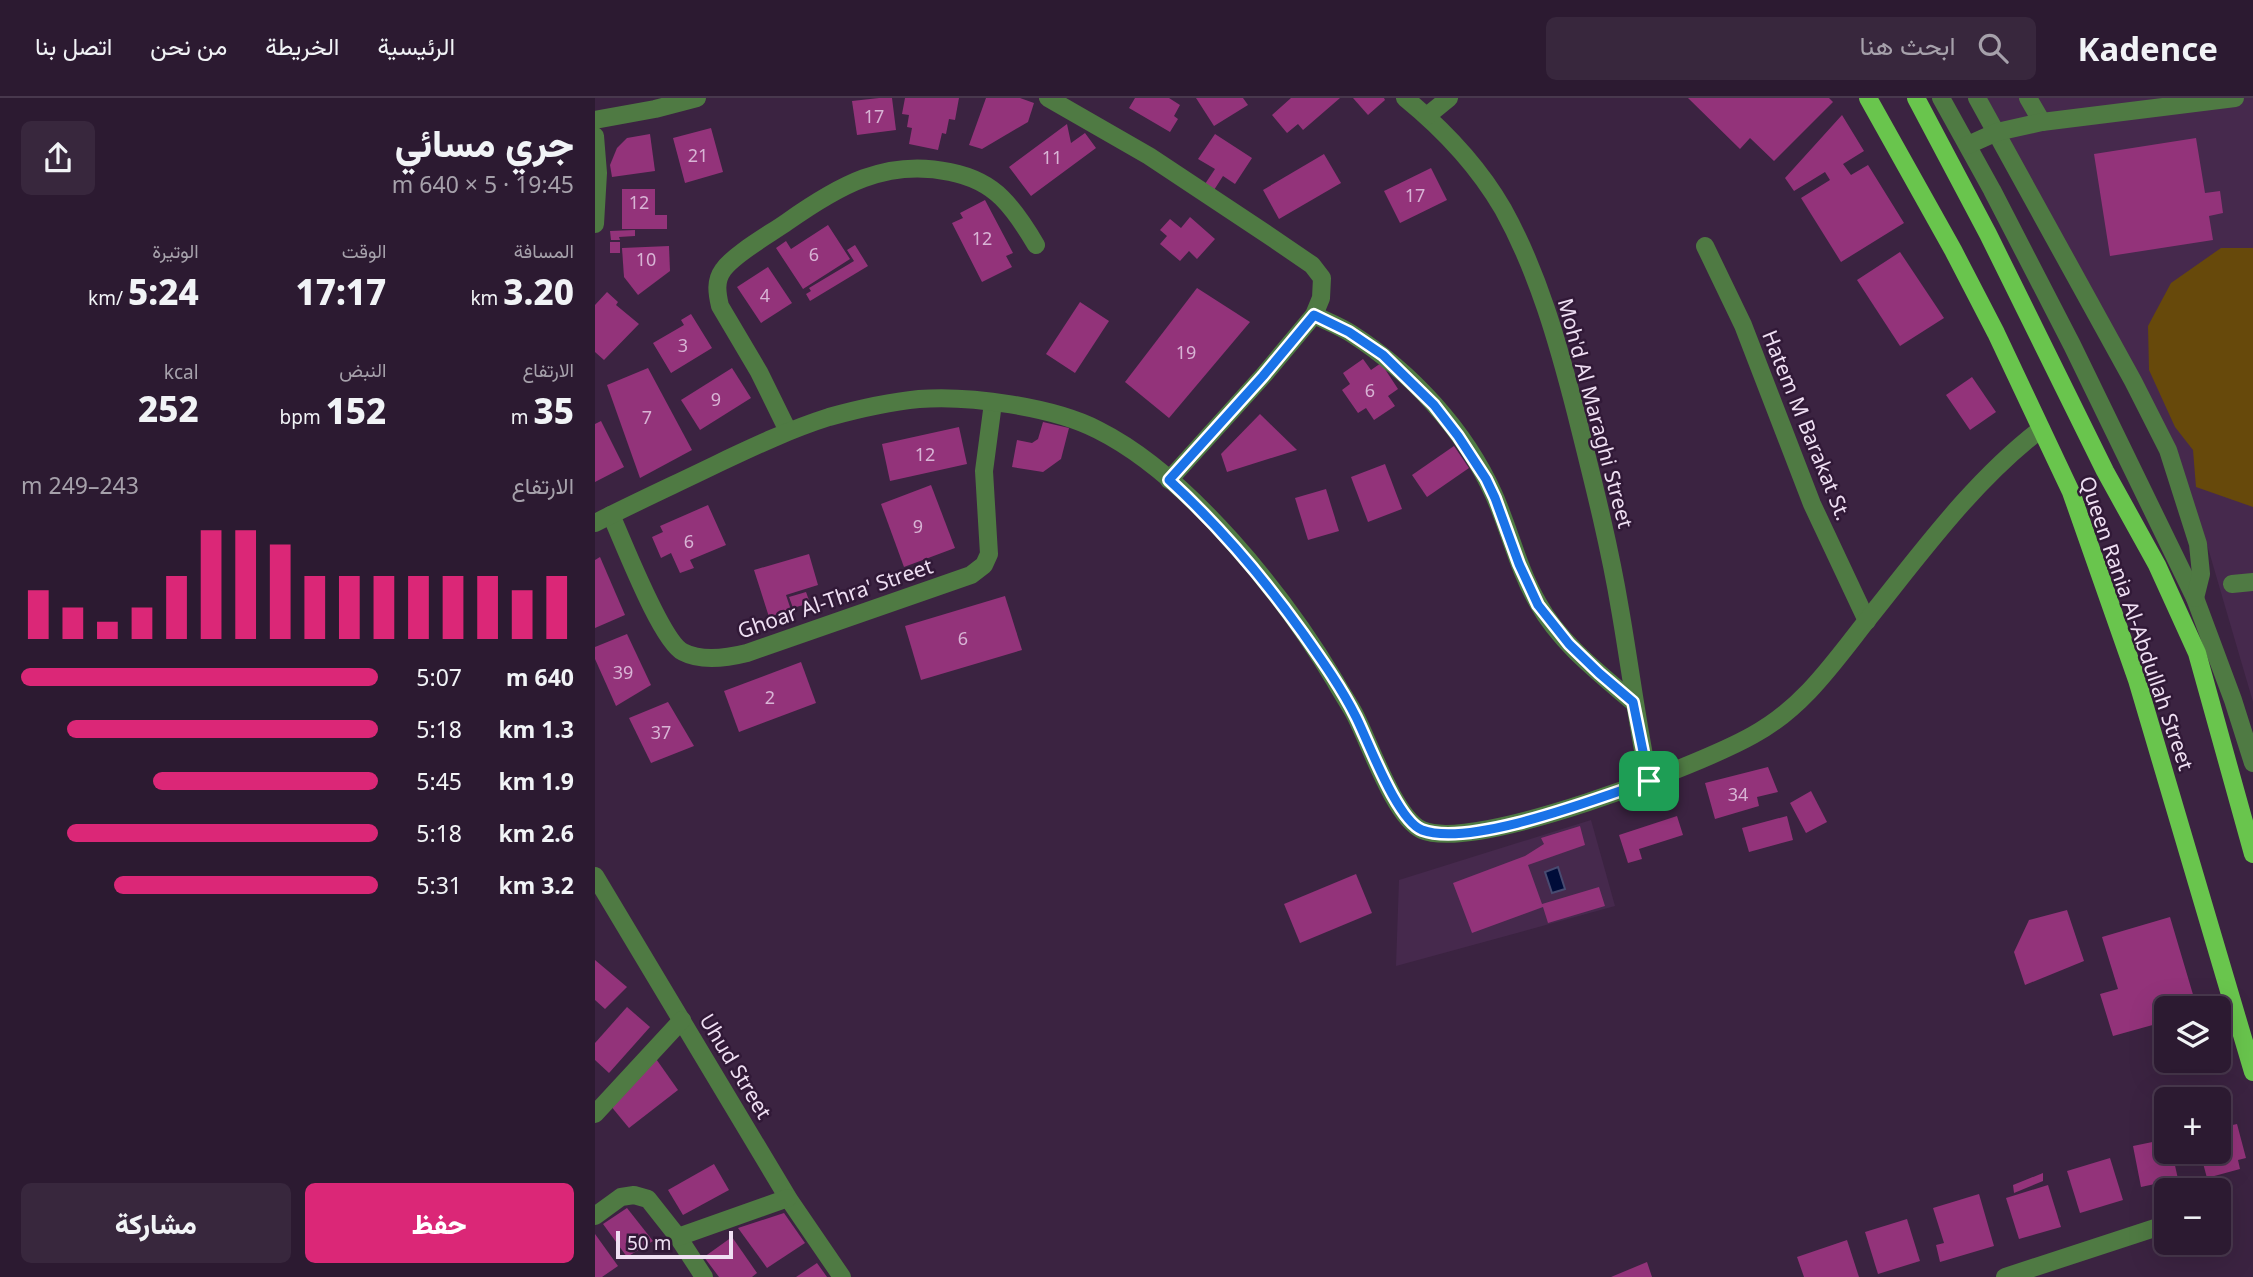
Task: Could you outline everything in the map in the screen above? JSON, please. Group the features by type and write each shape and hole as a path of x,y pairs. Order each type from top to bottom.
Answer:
{"main road":[{"name":"Queen Rania Al-Abdullah Street","path":"1868,98 1996,333 2070,492 2137,680 2253,1072"},
{"name":"Queen Rania Al-Abdullah Street","path":"1916,98 1989,233 2105,471 2157,565 2197,653 2253,854"}],"street":[{"path":"595,120 697,98"},
{"path":"1048,98 1149,156 1312,265 1322,278 1321,299 1314,315 1169,480"},
{"name":"Moh'd Al Maraghi Street","path":"1405,98 1462,152 1488,186 1503,210 1539,289 1565,369 1602,519 1649,781"},
{"path":"1427,116 1449,98"},
{"path":"1941,98 2073,345 2195,598 2253,762"},
{"path":"1977,98 2133,381 2168,450 2198,544 2201,574 2195,598"},
{"path":"2028,98 2042,122"},
{"path":"1968,145 1997,132 2042,122 2235,98"},
{"path":"595,136 598,173 595,223"},
{"path":"788,431 759,372 720,306 718,281 723,269 735,258 800,213 857,180 881,172 915,167 954,173 976,179 988,186 1011,207 1035,245"},
{"name":"Hatem M Barakat St.","path":"1705,246 1743,325 1812,504 1867,621"},
{"path":"1314,315 1349,332 1383,355 1434,405 1486,479 1538,605 1569,644 1633,702"},
{"path":"603,519 788,431 830,417 894,402 924,399 993,403 1071,418 1096,428 1133,450 1205,513 1239,550 1323,661 1354,713 1395,799 1409,819 1420,829 1440,834 1466,834 1557,811 1649,781 1710,757 1779,719 1801,702 1948,520 2001,463 2041,429"},
{"name":"Ghoar Al-Thra' Street","path":"603,519 672,644 683,652 697,656 729,658 747,653 971,575 984,565 988,560 989,546 984,471 993,403"},
{"path":"2232,584 2253,582"},
{"name":"Uhud Street","path":"595,876 788,1198 842,1277"},
{"path":"595,1114 682,1020"},
{"path":"595,1216 621,1197 641,1196 648,1199 678,1237 704,1277"},
{"path":"678,1237 788,1198"},
{"path":"2013,1276 2154,1228"}],"shaded area":[{"path":"1986,98 2253,98 2253,702 2185,477"},
{"path":"2221,248 2253,248 2253,507 2196,487 2193,450 2175,427 2149,370 2148,326 2171,283"},
{"path":"1591,820 1615,906 1396,966 1399,880"}],"water":[{"path":"1558,867 1565,889 1552,893 1545,872"}],"building":[{"path":"892,98 896,130 857,135 852,101"},
{"path":"905,98 959,98 955,120 949,119 946,134 942,133 938,150 909,144 912,128 907,127 909,115 902,114"},
{"path":"986,98 1020,98 1034,103 1028,122 982,149 969,145"},
{"path":"1135,98 1169,98 1180,105 1174,116 1178,119 1170,132 1129,108"},
{"path":"1196,98 1243,98 1248,105 1214,126"},
{"path":"1291,98 1340,98 1303,130 1298,124 1287,133 1272,115"},
{"path":"1353,98 1384,98 1385,100 1368,115"},
{"path":"1688,98 1829,98 1833,102 1774,161 1750,138 1740,149"},
{"path":"1842,115 1864,151 1843,164 1851,175 1868,165 1904,223 1841,262 1801,198 1830,180 1825,172 1794,191 1785,178"},
{"path":"1067,124 1071,143 1085,133 1096,148 1031,196 1009,167"},
{"path":"711,128 723,172 685,183 673,138"},
{"path":"650,134 655,171 612,177 610,165 617,148 627,138"},
{"path":"1215,134 1252,158 1235,184 1223,176 1214,190 1205,184 1215,169 1198,159"},
{"path":"2196,138 2205,193 2220,191 2223,213 2209,216 2213,240 2110,256 2094,154"},
{"path":"1324,154 1341,183 1279,219 1263,190"},
{"path":"1431,168 1447,200 1400,223 1384,191"},
{"path":"622,189 655,189 655,215 667,215 667,229 622,229"},
{"path":"985,200 1013,253 1006,256 1012,267 982,282 952,223 963,218 960,213"},
{"path":"1190,217 1215,239 1197,259 1189,251 1180,261 1160,244 1167,236 1160,230 1170,219 1181,228"},
{"path":"828,225 850,259 803,289 776,248 786,241 791,249"},
{"path":"635,230 635,236 611,240 610,231"},
{"path":"610,242 620,242 620,253 610,253"},
{"path":"855,245 868,266 810,301 806,294 811,291 809,288 854,261 847,250"},
{"path":"669,246 670,271 638,295 624,277 622,248"},
{"path":"1900,252 1944,318 1900,346 1857,280"},
{"path":"768,267 792,303 761,323 737,287"},
{"path":"1197,288 1250,322 1169,418 1125,382"},
{"path":"607,292 618,302 616,305 639,324 604,360 595,352 595,305"},
{"path":"1080,302 1109,321 1075,373 1046,354"},
{"path":"691,314 712,348 671,373 653,343 684,325 681,320"},
{"path":"1363,359 1371,370 1381,363 1398,389 1388,396 1395,406 1374,420 1366,408 1358,413 1342,390 1350,384 1343,373"},
{"path":"648,368 692,450 640,478 607,385"},
{"path":"732,368 751,398 700,430 681,400"},
{"path":"1972,377 1996,412 1970,430 1946,395"},
{"path":"1260,414 1297,450 1227,472 1221,454"},
{"path":"601,421 624,467 595,482 595,424"},
{"path":"1043,422 1069,428 1061,459 1043,472 1012,467 1017,440 1032,443 1038,439"},
{"path":"959,427 967,464 890,481 882,444"},
{"path":"1454,446 1469,468 1427,497 1412,475"},
{"path":"1385,464 1402,509 1368,522 1351,477"},
{"path":"931,485 955,548 904,567 881,504"},
{"path":"1326,489 1339,531 1308,540 1295,498"},
{"path":"708,505 726,545 690,560 694,568 680,573 671,553 661,558 652,537 663,532 660,526"},
{"path":"809,554 818,585 786,595 791,610 769,617 754,570"},
{"path":"600,557 625,615 595,628 595,560"},
{"path":"806,592 810,603 793,608 789,597"},
{"path":"1005,596 1022,650 921,680 905,626"},
{"path":"627,634 651,685 616,706 595,659 595,647"},
{"path":"801,662 816,703 739,732 724,691"},
{"path":"668,702 694,746 651,763 629,718"},
{"path":"1768,767 1778,792 1757,797 1759,806 1715,819 1705,783"},
{"path":"1811,791 1827,822 1806,833 1790,803"},
{"path":"1677,816 1683,835 1639,849 1642,859 1628,863 1619,835"},
{"path":"1787,816 1793,840 1749,852 1742,828"},
{"path":"1580,826 1585,845 1528,865 1542,904 1599,887 1605,906 1548,923 1543,907 1472,933 1453,883 1525,856 1544,844 1541,838"},
{"path":"1356,874 1372,913 1300,943 1284,904"},
{"path":"2067,910 2084,961 2025,985 2014,952 2029,920"},
{"path":"2170,917 2193,996 2154,996 2154,1025 2113,1036 2100,994 2118,989 2102,937"},
{"path":"595,960 627,987 605,1009 595,1000"},
{"path":"627,1007 650,1027 609,1073 595,1060 595,1043"},
{"path":"654,1056 678,1090 629,1128 610,1105"},
{"path":"2237,1124 2246,1158 2238,1160 2240,1169 2207,1178 2203,1164 2231,1164 2231,1125"},
{"path":"2154,1142 2154,1164 2175,1164 2178,1178 2154,1178 2154,1184 2141,1187 2133,1146"},
{"path":"2110,1158 2123,1200 2080,1213 2067,1171"},
{"path":"714,1164 729,1190 683,1215 668,1190"},
{"path":"2043,1173 2043,1181 2014,1193 2013,1185"},
{"path":"2048,1185 2061,1227 2019,1239 2006,1198"},
{"path":"1979,1194 1994,1246 1940,1262 1936,1245 1944,1243 1933,1208"},
{"path":"627,1208 653,1241 627,1257 603,1224"},
{"path":"784,1213 805,1243 767,1268 738,1228"},
{"path":"1907,1219 1920,1261 1878,1274 1865,1232"},
{"path":"595,1234 618,1266 602,1277 595,1277"},
{"path":"732,1237 757,1273 752,1277 719,1277 704,1257"},
{"path":"1847,1240 1859,1277 1804,1277 1797,1257"},
{"path":"1647,1262 1652,1277 1611,1277"},
{"path":"817,1263 827,1277 796,1277"}],"route":[{"path":"1314,315 1349,332 1383,355 1434,405 1458,436 1495,498 1519,564 1538,605 1569,644 1633,702 1649,781 1557,811 1466,834 1440,834 1420,829 1409,819 1395,799 1354,713 1323,661 1239,550 1205,513 1169,480 1314,315"}]}
